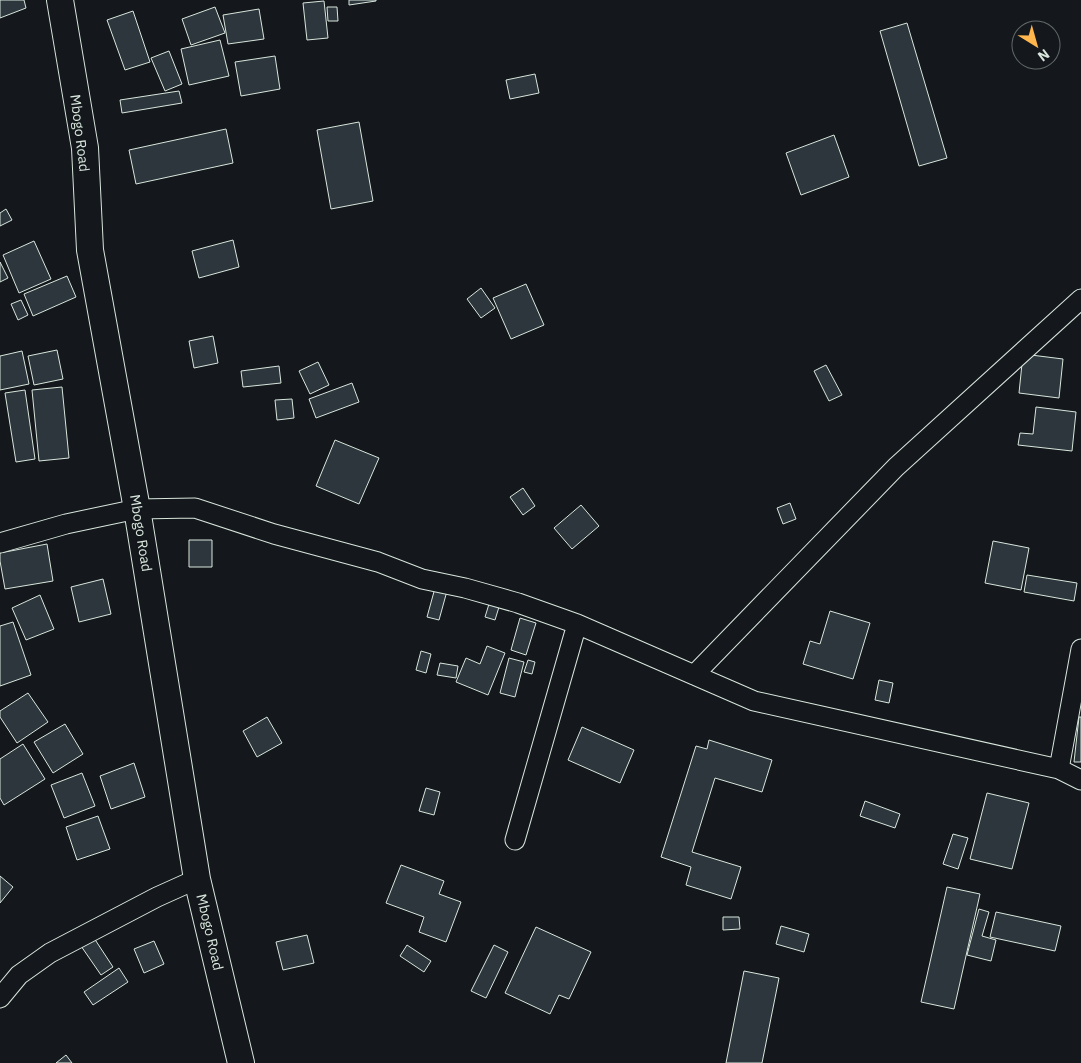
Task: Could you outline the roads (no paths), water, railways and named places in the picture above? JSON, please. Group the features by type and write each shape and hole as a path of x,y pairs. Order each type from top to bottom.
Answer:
{"main road":[{"name":"Mbogo Road","path":"60,0 78,116 85,148 90,250 137,509 197,879 241,1063"}],"street":[{"path":"694,675 896,467 1081,299"},
{"path":"0,543 66,524 137,509 195,508 274,534 378,562 422,579 465,588 518,604 577,624 754,701 1059,769 1081,780"},
{"path":"515,840 577,624"},
{"path":"1059,769 1081,649"},
{"path":"0,998 20,975 50,953 156,897 197,879"}]}
